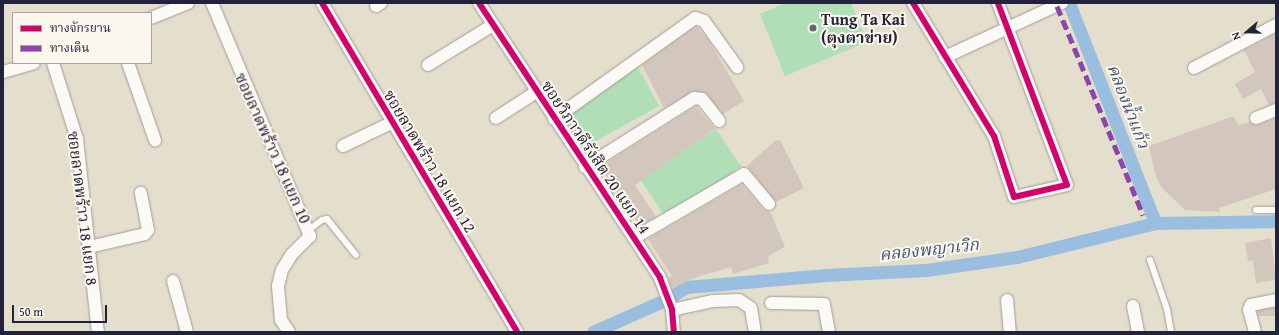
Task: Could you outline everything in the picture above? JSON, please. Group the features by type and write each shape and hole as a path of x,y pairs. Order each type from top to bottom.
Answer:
{"street":[{"path":"152,18 188,3"},
{"name":"ซอยลาดพร้าว 18 แยก 10","path":"212,3 256,112 309,230 309,239 292,254 282,270 278,286 281,320 289,332"},
{"name":"ซอยลาดพร้าว 18 แยก 12","path":"322,3 391,123 517,332"},
{"name":"ซอยวิภาวดีรังสิต 20 แยก 14","path":"479,3 585,167 660,278 672,310 674,332"},
{"path":"913,3 944,57 994,136 1014,197 1067,185 998,3"},
{"path":"944,57 1008,29 1061,3"},
{"path":"554,119 695,18 704,21 737,67"},
{"path":"428,65 493,25"},
{"path":"1194,68 1276,25"},
{"path":"3,72 31,64"},
{"name":"ซอยลาดพร้าว 18 แยก 8","path":"54,64 77,139 98,332"},
{"path":"128,64 155,140"},
{"path":"496,118 536,92"},
{"path":"585,167 694,98 702,99 719,121"},
{"path":"1256,118 1276,110"},
{"path":"343,146 391,123"},
{"path":"634,238 744,174 769,204"},
{"path":"89,247 145,234 148,230 141,193"},
{"path":"173,281 187,332"},
{"path":"672,310 720,300 739,300 751,308 755,332"},
{"path":"1007,300 1010,332"},
{"path":"1255,332 1249,310 1252,304 1276,300"},
{"path":"771,303 824,304 829,332"},
{"path":"1133,306 1138,332"}],"lane":[{"path":"1256,210 1276,210"},
{"path":"309,230 327,219 356,255"},
{"path":"1150,260 1167,309 1171,332"}],"green space":[{"name":"Tung Ta Kai (ตุงตาข่าย)","path":"786,3 851,3 867,42 785,76 760,14"},
{"path":"636,64 659,106 577,152 554,110"},
{"path":"716,129 741,166 666,217 641,180"}],"building":[{"path":"696,26 708,39 744,101 723,114 706,93 695,91 664,108 642,65"},
{"path":"1276,33 1276,103 1269,105 1261,89 1243,99 1235,84 1255,72 1244,50"},
{"path":"696,106 715,129 635,185 656,217 640,226 600,167"},
{"path":"1234,116 1238,125 1250,122 1258,125 1276,118 1276,189 1219,208 1220,212 1185,210 1162,188 1156,177 1149,146"},
{"path":"780,140 804,188 776,202 747,166 775,141"},
{"path":"742,184 763,209 770,211 785,247 768,256 769,263 733,274 731,267 697,277 672,288 668,278 672,276 648,239"},
{"path":"1271,238 1276,280 1256,283 1253,260 1248,261 1245,243"},
{"path":"1257,308 1276,308 1276,316 1257,316"}],"waterway":[{"name":"คลองน้ำแก้ว","path":"1069,3 1155,223"},
{"name":"คลองพญาเวิก","path":"593,332 667,299 686,287 826,275 926,270 1017,257 1155,223 1276,221"}],"marked path":[{"path":"1057,6 1143,215"}],"cycle path":[{"path":"322,3 517,332"},
{"path":"479,3 660,278 672,310 674,332"},
{"path":"913,3 994,136 1014,197 1067,185 998,3"}],"place":[{"name":"Tung Ta Kai (ตุงตาข่าย)","path":"813,28"}]}
